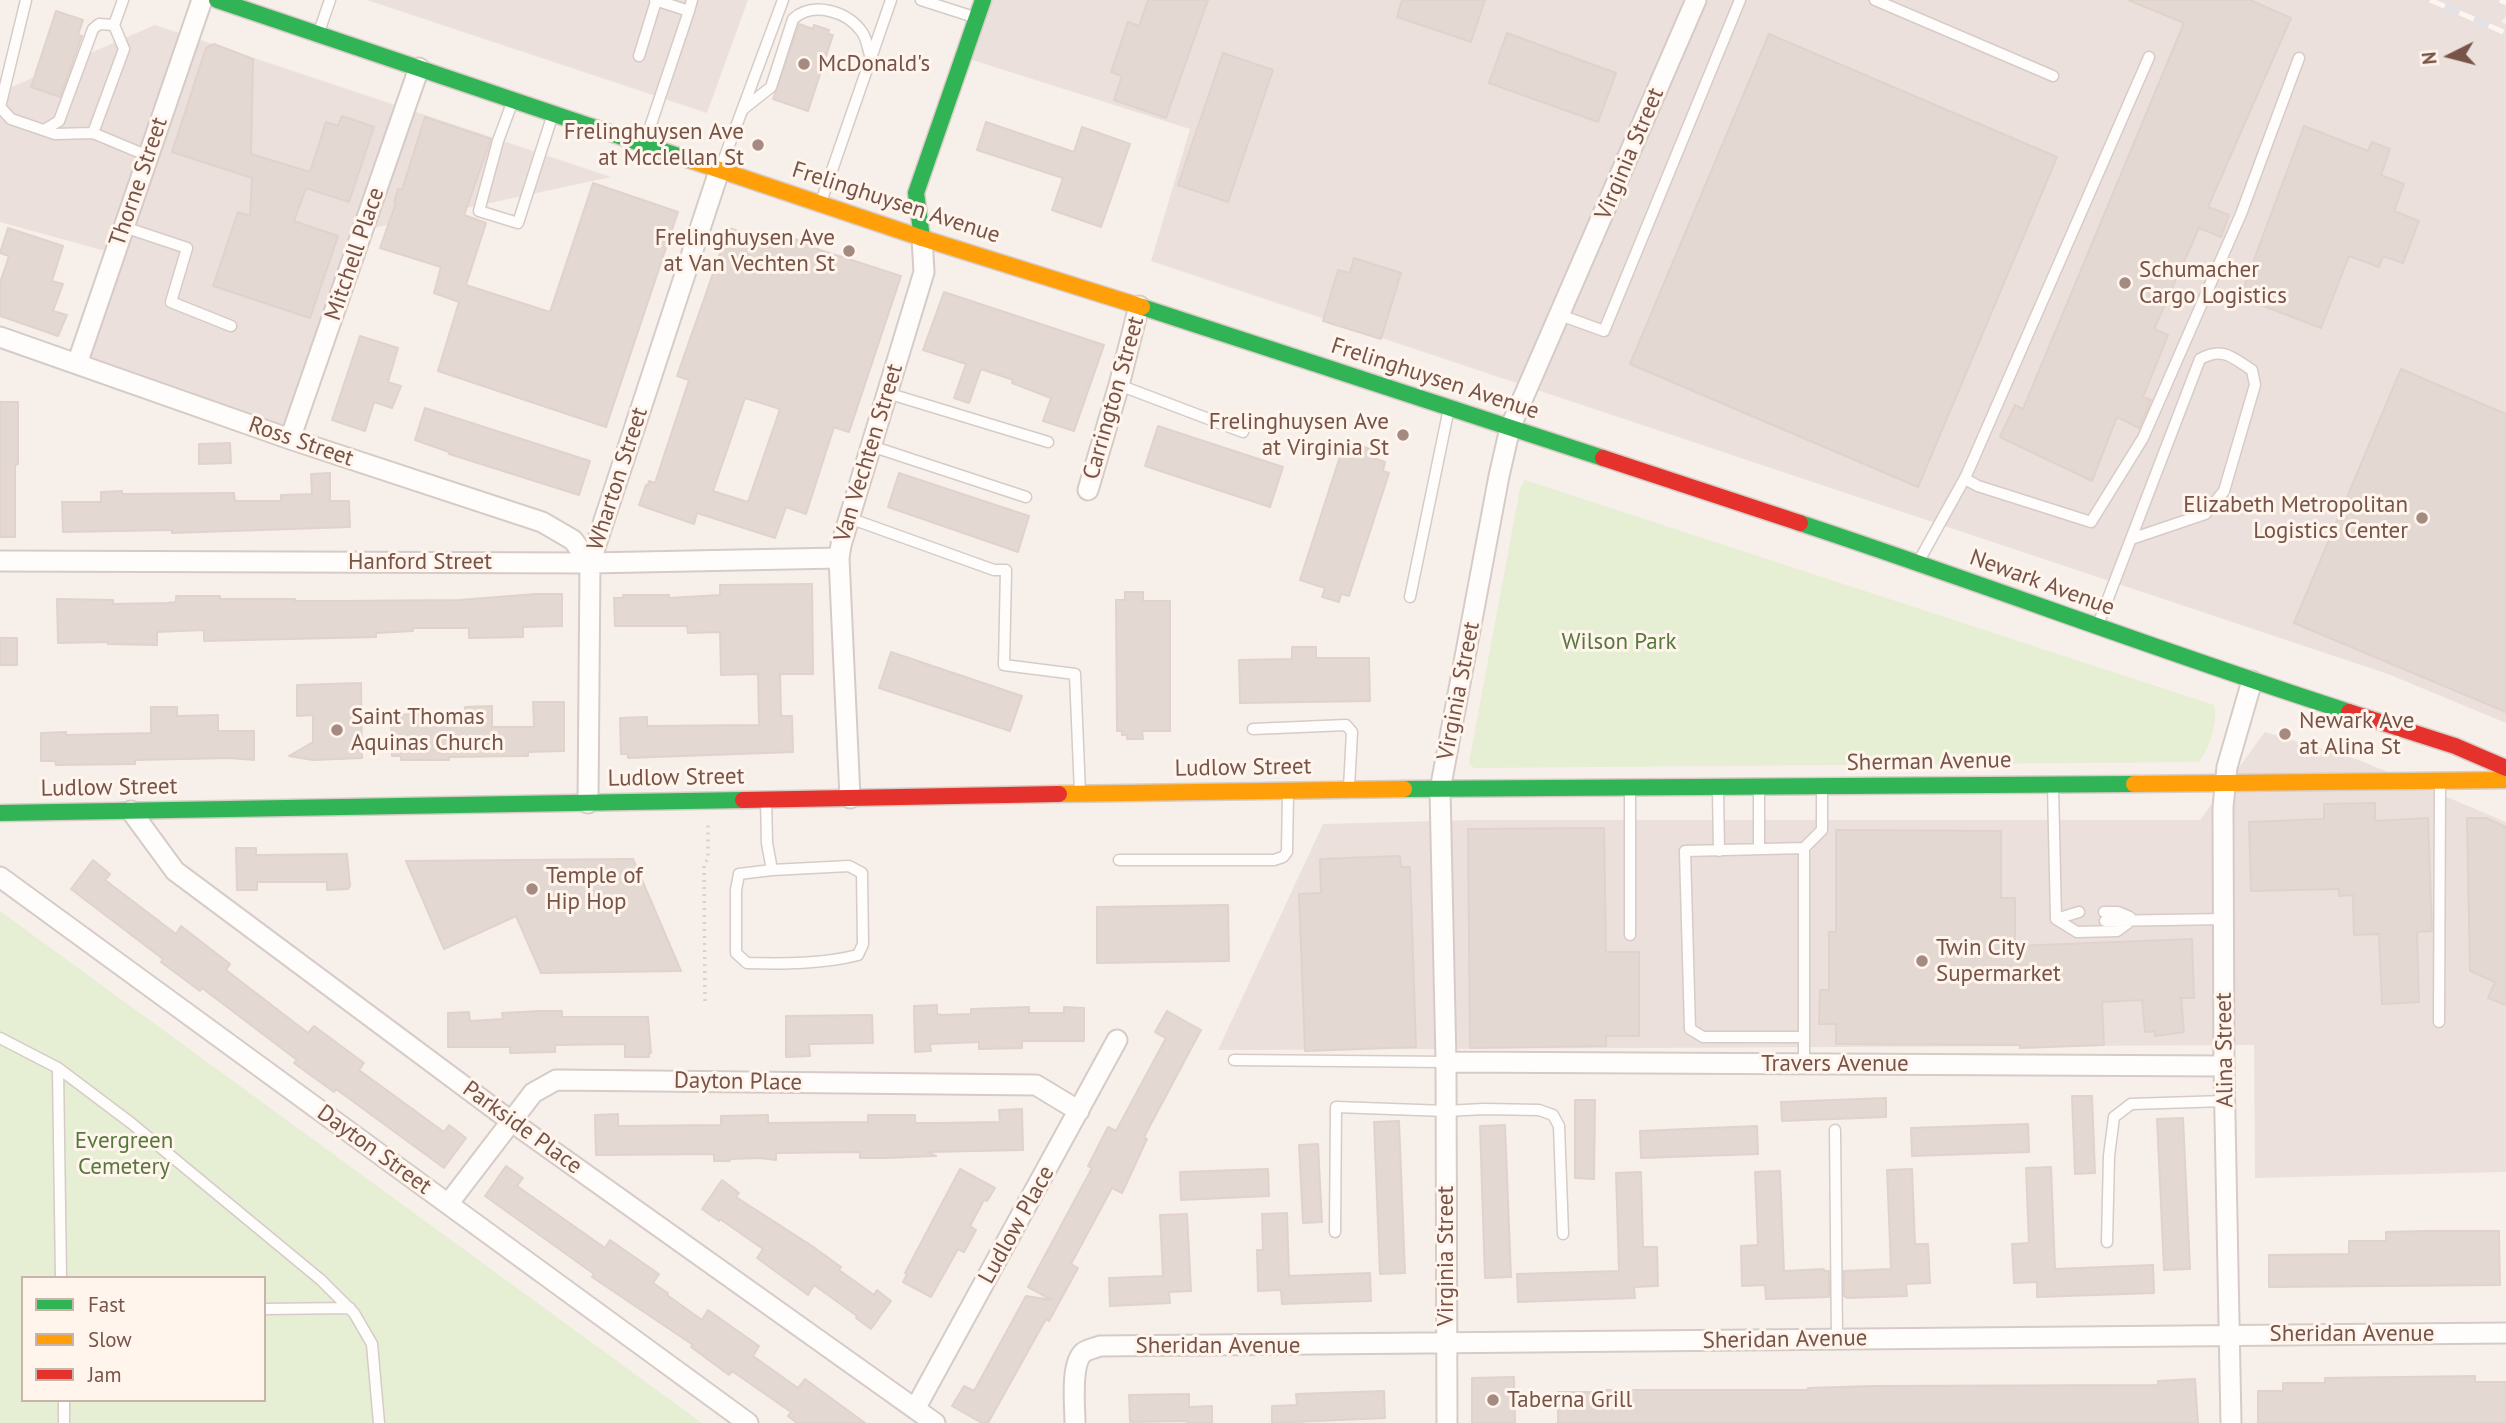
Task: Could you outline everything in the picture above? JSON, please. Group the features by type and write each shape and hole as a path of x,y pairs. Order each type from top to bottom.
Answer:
{"main road":[{"name":"Frelinghuysen Avenue","path":"217,0 922,237 1562,444"},
{"path":"922,237 916,193 983,0"},
{"name":"Newark Avenue","path":"1562,444 1918,562 2252,681 2455,746 2506,768"},
{"name":"Sherman Avenue","path":"1351,789 2506,780"},
{"name":"Ludlow Street","path":"0,813 1351,789"}],"street":[{"name":"Thorne Street","path":"77,364 202,0"},
{"name":"Virginia Street","path":"1447,1423 1446,1062 1440,790 1510,428 1696,0"},
{"name":"Mitchell Place","path":"290,439 419,68"},
{"name":"Wharton Street","path":"588,803 590,563 720,168"},
{"name":"Van Vechten Street","path":"850,798 839,558 924,272 922,237"},
{"name":"Carrington Street","path":"1088,490 1139,306"},
{"name":"Ross Street","path":"0,337 290,439 542,522 573,540 590,563"},
{"name":"Hanford Street","path":"0,561 590,563 839,558"},
{"name":"Alina Street","path":"2231,1423 2224,1066 2225,782 2252,681"},
{"name":"Parkside Place","path":"131,811 175,871 512,1122 935,1423"},
{"name":"Dayton Street","path":"0,877 748,1423"},
{"name":"Ludlow Place","path":"915,1409 1117,1040"},
{"name":"Travers Avenue","path":"1446,1062 2224,1066"},
{"name":"Dayton Place","path":"448,1204 533,1093 556,1080 1036,1085 1079,1111"},
{"name":"Sheridan Avenue","path":"1075,1423 1075,1369 1078,1358 1086,1350 1100,1346 2506,1334"}],"lane":[{"path":"26,0 0,107 11,119 55,134 93,134 148,156"},
{"path":"93,134 124,49 114,25 123,0"},
{"path":"318,34 330,0"},
{"path":"639,56 655,0 689,11"},
{"path":"645,143 692,0"},
{"path":"720,168 783,0"},
{"path":"821,203 891,0"},
{"path":"921,0 977,18"},
{"path":"1560,315 1604,331 1740,0"},
{"path":"1875,0 2053,76"},
{"path":"742,110 771,87 793,19 812,8 829,10 848,19 863,33 871,58"},
{"path":"44,130 59,121 93,29 99,24 114,25"},
{"path":"1918,562 1965,479 2149,57"},
{"path":"1965,479 1978,486 2091,522 2143,438 2241,214 2300,58"},
{"path":"513,99 498,141 479,211 489,215 518,223 554,113"},
{"path":"124,227 187,248 171,302 231,326"},
{"path":"2097,626 2200,359 2213,352 2228,355 2252,370 2255,385 2224,491 2205,513 2131,539"},
{"path":"1119,384 1243,432"},
{"path":"887,393 1048,442"},
{"path":"1410,597 1448,409"},
{"path":"871,446 1026,497"},
{"path":"849,519 994,570 1006,570 1004,665 1075,674 1080,794"},
{"path":"1253,729 1346,725 1352,732 1351,789"},
{"path":"2439,1022 2440,781"},
{"path":"2053,784 2056,919"},
{"path":"1804,1037 1703,1037 1690,1028 1685,851 1804,848 1822,830 1822,786"},
{"path":"1717,787 1719,850"},
{"path":"1759,787 1759,849"},
{"path":"1630,788 1630,935"},
{"path":"1119,860 1283,858 1287,852 1288,790"},
{"path":"766,800 767,842 772,870"},
{"path":"1804,848 1804,1064"},
{"path":"849,866 862,873 863,944 858,955 839,960 747,963 736,953 736,890 739,874 772,870 849,866"},
{"path":"2104,916 2118,912 2133,919 2224,919"},
{"path":"2056,919 2078,917"},
{"path":"2056,919 2077,932 2117,931 2133,919"},
{"path":"0,1038 58,1068 131,1123 321,1280 350,1308 372,1345 379,1423"},
{"path":"1234,1060 1446,1062"},
{"path":"58,1068 61,1276"},
{"path":"2107,1242 2109,1156 2114,1117 2132,1104 2225,1101"},
{"path":"1335,1232 1336,1107 1446,1111 1524,1109 1539,1110 1552,1115 1559,1126 1562,1141 1563,1234"},
{"path":"1835,1130 1837,1339"},
{"path":"266,1309 350,1308"},
{"path":"64,1402 64,1423"}],"path":[{"path":"705,1001 704,864 708,859 708,823"}],"shaded area":[{"path":"367,0 748,0 707,113"},
{"path":"980,0 2506,0 2506,16 2501,22 2506,24 2506,723 2388,674 1151,261 1190,129 963,57"},
{"path":"155,25 611,177 364,230 295,444 82,363 120,255 0,222 0,92"},
{"path":"2265,732 2359,760 2506,822 2506,1172 2255,1178 2254,1045 1218,1050 1323,824 1474,820 2200,820"}],"green space":[{"name":"Wilson Park","path":"1525,480 2214,705 2214,727 2206,750 2199,762 1474,768 1469,763 1520,488"},
{"name":"Evergreen Cemetery","path":"0,911 702,1423 0,1423"}],"building":[{"path":"1148,0 1208,0 1166,118 1114,100 1122,76 1111,72 1128,22 1139,26"},
{"path":"1402,0 1485,0 1471,42 1397,17"},
{"name":"Schumacher Cargo Logistics","path":"2128,0 2250,0 2291,18 2208,207 2229,215 2221,237 2199,228 2154,329 2168,335 2143,397 2151,400 2139,428 2117,417 2092,481 2000,437 2015,405 2023,409 2184,23"},
{"path":"56,11 83,20 78,35 82,36 60,97 31,87"},
{"name":"McDonald's","path":"799,24 813,29 814,25 829,30 828,34 833,35 808,111 773,99"},
{"path":"1507,33 1616,73 1598,122 1489,83"},
{"path":"1769,34 2057,157 1918,487 1630,364"},
{"path":"214,44 253,59 251,154 310,172 326,122 338,126 342,116 374,127 349,202 306,188 294,221 338,236 310,318 213,286 238,212 250,216 252,178 172,152 206,48"},
{"path":"1223,53 1273,70 1228,202 1178,185"},
{"path":"425,117 491,139 464,215 486,223 466,285 550,312 593,183 678,212 606,427 438,371 459,302 434,293 441,267 380,248 396,203 394,202 398,189 402,190"},
{"path":"986,122 1074,152 1082,127 1130,144 1101,227 1052,210 1063,178 977,150"},
{"path":"2304,126 2368,151 2372,142 2390,149 2381,175 2404,184 2394,211 2419,221 2403,263 2383,256 2379,267 2349,256 2321,328 2240,297"},
{"path":"8,228 63,246 52,281 63,284 53,311 67,315 58,336 0,316 0,283 9,256 0,253"},
{"path":"729,228 777,244 780,234 901,276 849,432 834,427 806,514 786,507 775,538 697,513 694,524 639,505 646,485 648,486 649,481 655,483 689,380 677,376","holes":["745,398 780,409 748,502 713,491"]},
{"path":"1354,258 1401,273 1381,339 1323,321 1338,270 1350,273"},
{"path":"944,292 1104,345 1074,431 1043,421 1051,398 981,369 969,403 954,398 966,364 923,350"},
{"path":"360,336 398,348 388,382 401,386 392,408 374,402 365,431 332,420"},
{"name":"Elizabeth Metropolitan Logistics Center","path":"2401,369 2506,414 2506,712 2294,623"},
{"path":"0,402 18,402 15,537 0,537"},
{"path":"425,408 590,461 579,495 449,454 415,440"},
{"path":"1158,426 1283,467 1270,507 1145,466"},
{"path":"1345,441 1373,450 1371,457 1385,462 1383,471 1389,473 1349,596 1341,594 1339,602 1322,597 1325,588 1300,580"},
{"path":"230,443 231,463 199,464 199,444"},
{"path":"330,473 330,501 349,501 350,527 172,533 172,530 63,532 62,502 101,502 101,492 234,493 235,501 281,501 281,495 312,494 311,474"},
{"path":"899,473 1029,516 1018,552 888,507"},
{"path":"812,584 813,674 780,674 781,716 792,716 793,752 628,758 628,754 621,754 620,718 647,717 647,726 759,725 758,674 721,675 720,632 688,633 687,626 615,626 614,598 623,598 623,595 669,595 669,598 720,595 720,585"},
{"path":"1125,592 1143,592 1143,601 1170,601 1170,731 1142,731 1143,739 1127,739 1127,735 1122,735 1122,731 1117,731 1116,600 1125,600"},
{"path":"562,594 562,626 523,627 523,637 469,638 469,628 413,628 413,631 376,633 376,637 204,641 204,630 157,632 157,645 58,643 57,599 113,600 113,604 176,602 176,596 340,601 459,600"},
{"path":"0,638 17,638 17,665 0,665"},
{"path":"1292,647 1316,647 1316,658 1369,658 1370,701 1240,703 1239,660 1292,659"},
{"path":"891,652 1022,696 1010,731 879,688"},
{"name":"Saint Thomas Aquinas Church","path":"361,683 362,758 313,760 289,756 313,742 313,715 297,716 297,685"},
{"path":"533,702 564,702 564,751 528,752 528,756 449,757 449,760 401,760 401,756 392,756 391,715 419,714 419,719 465,718 465,707 492,706 492,727 534,727"},
{"path":"151,707 177,707 177,716 218,715 218,731 254,731 254,760 135,760 135,764 56,765 55,761 41,761 41,733 151,733"},
{"path":"2375,803 2375,821 2428,818 2432,931 2417,932 2419,1002 2382,1004 2379,934 2354,935 2353,895 2339,896 2339,889 2251,891 2249,822 2324,819 2324,804"},
{"path":"2467,818 2486,818 2506,827 2506,1005 2488,998 2495,982 2470,971"},
{"path":"1604,828 1606,952 1639,952 1639,1036 1606,1036 1606,1046 1470,1048 1468,829"},
{"name":"Twin City Supermarket","path":"1836,830 2001,831 2001,898 2015,898 2015,946 2192,939 2194,998 2181,998 2184,1032 2155,1036 2155,1031 2145,1032 2142,1000 2102,1002 2104,1045 2020,1048 2020,1045 1836,1044 1836,1024 1819,1024 1820,990 1829,990 1829,932 1836,932"},
{"path":"236,848 256,848 256,855 347,854 350,886 348,889 327,890 327,882 257,882 257,890 237,890"},
{"path":"1400,856 1401,867 1410,867 1416,1047 1305,1051 1299,894 1321,893 1320,859"},
{"name":"Temple of Hip Hop","path":"633,859 681,971 541,973 516,916 444,949 406,861"},
{"path":"93,860 110,874 105,880 176,934 181,926 230,964 226,970 308,1033 314,1026 364,1063 359,1070 444,1132 449,1125 466,1138 444,1168 336,1089 334,1092 294,1063 297,1060 202,988 200,991 161,962 163,959 71,889"},
{"path":"1228,905 1229,961 1097,963 1097,907"},
{"path":"937,1005 937,1014 942,1015 971,1014 971,1009 1029,1007 1029,1013 1064,1013 1064,1007 1084,1008 1084,1041 1022,1041 1022,1048 979,1049 979,1042 930,1044 931,1051 915,1052 914,1006"},
{"path":"562,1011 562,1017 648,1017 651,1053 649,1057 625,1057 625,1044 555,1045 555,1052 510,1053 510,1047 448,1047 448,1013 469,1012 470,1021 503,1019 502,1013"},
{"path":"1167,1011 1201,1030 1144,1137 1147,1139 1122,1193 1112,1188 1071,1264 1078,1268 1049,1321 1046,1319 988,1423 982,1423 952,1406 964,1386 974,1391 1026,1296 1052,1300 1028,1287 1092,1168 1088,1166 1108,1127 1116,1131 1166,1038 1155,1032"},
{"path":"872,1015 873,1043 809,1044 810,1056 786,1057 786,1016"},
{"path":"2072,1096 2092,1096 2095,1173 2075,1174"},
{"path":"1886,1098 1886,1117 1782,1121 1781,1102"},
{"path":"1575,1100 1595,1100 1594,1179 1575,1178"},
{"path":"1022,1109 1023,1150 928,1152 936,1156 886,1158 860,1158 860,1152 776,1153 776,1160 760,1158 730,1161 714,1161 714,1154 596,1155 595,1115 618,1114 618,1126 721,1125 721,1116 768,1115 768,1123 868,1122 868,1115 915,1115 915,1123 939,1123 1000,1122 999,1110"},
{"path":"2183,1118 2190,1269 2164,1270 2157,1119"},
{"path":"1399,1121 1405,1273 1380,1274 1374,1122"},
{"path":"2028,1124 2029,1152 1912,1156 1911,1128"},
{"path":"1505,1125 1511,1277 1485,1278 1480,1126"},
{"path":"1757,1126 1758,1154 1641,1158 1640,1131"},
{"path":"1318,1144 1322,1222 1303,1223 1299,1145"},
{"path":"506,1166 523,1178 517,1186 605,1248 610,1240 659,1274 653,1283 668,1293 667,1295 702,1320 708,1310 759,1346 753,1356 798,1388 805,1379 865,1423 797,1423 788,1416 791,1412 732,1371 729,1375 691,1347 693,1345 592,1277 594,1274 485,1196"},
{"path":"2051,1167 2055,1269 2153,1265 2154,1293 2037,1297 2037,1282 2014,1283 2012,1244 2029,1243 2026,1168"},
{"path":"960,1169 995,1188 987,1201 984,1200 970,1226 976,1230 964,1252 958,1249 931,1297 903,1282 907,1274 905,1273"},
{"path":"1268,1169 1269,1196 1181,1200 1180,1172"},
{"path":"1912,1169 1915,1244 1928,1244 1930,1283 1906,1284 1907,1296 1847,1298 1844,1296 1844,1271 1891,1269 1887,1170"},
{"path":"1780,1171 1784,1271 1829,1271 1829,1297 1766,1299 1765,1285 1742,1286 1741,1246 1758,1245 1755,1172"},
{"path":"1641,1172 1643,1247 1657,1247 1658,1286 1634,1287 1635,1298 1518,1302 1517,1274 1619,1271 1616,1173"},
{"path":"722,1180 739,1193 736,1197 812,1246 874,1295 877,1290 891,1301 871,1329 814,1285 808,1295 757,1258 763,1249 702,1209"},
{"path":"1287,1213 1289,1276 1370,1273 1371,1301 1282,1304 1281,1290 1258,1291 1257,1250 1263,1250 1262,1214"},
{"path":"1187,1214 1191,1291 1169,1292 1170,1303 1110,1306 1109,1278 1163,1276 1160,1215"},
{"path":"2499,1231 2500,1285 2269,1287 2269,1255 2349,1254 2349,1241 2386,1241 2386,1232"},
{"path":"2475,1376 2475,1382 2506,1382 2506,1423 2258,1423 2258,1391 2283,1391 2283,1383 2325,1383 2325,1378"},
{"name":"Taberna Grill","path":"1514,1377 1515,1423 1472,1423 1472,1378"},
{"path":"2195,1379 2198,1423 1558,1423 1558,1392 1808,1390 1873,1386 2158,1385 2158,1381"},
{"path":"1384,1391 1385,1418 1272,1423 1272,1406 1297,1405 1296,1394"},
{"path":"1189,1394 1189,1407 1212,1406 1212,1423 1130,1422 1129,1395"}],"railway":[{"path":"2430,0 2506,33"},
{"path":"2500,0 2506,3"}],"traffic: fast":[{"path":"217,0 693,161"},
{"path":"922,238 916,193 983,0"},
{"path":"1142,307 1603,458"},
{"path":"1800,523 2349,712"},
{"path":"1404,789 2134,784"},
{"path":"0,813 743,800"}],"traffic: slow":[{"path":"693,161 922,238 1142,307"},
{"path":"2134,784 2506,780"},
{"path":"1059,794 1404,789"}],"traffic: jam":[{"path":"1603,458 1800,523"},
{"path":"2349,712 2455,746 2506,768"},
{"path":"743,800 1059,794"}],"place":[{"name":"McDonald's","path":"804,64"},
{"name":"Frelinghuysen Ave at Mcclellan St","path":"758,145"},
{"name":"Frelinghuysen Ave at Van Vechten St","path":"849,251"},
{"name":"Schumacher Cargo Logistics","path":"2125,283"},
{"name":"Frelinghuysen Ave at Virginia St","path":"1403,435"},
{"name":"Elizabeth Metropolitan Logistics Center","path":"2422,518"},
{"name":"Saint Thomas Aquinas Church","path":"337,730"},
{"name":"Newark Ave at Alina St","path":"2285,734"},
{"name":"Temple of Hip Hop","path":"532,889"},
{"name":"Twin City Supermarket","path":"1922,961"},
{"name":"Taberna Grill","path":"1493,1400"}]}
